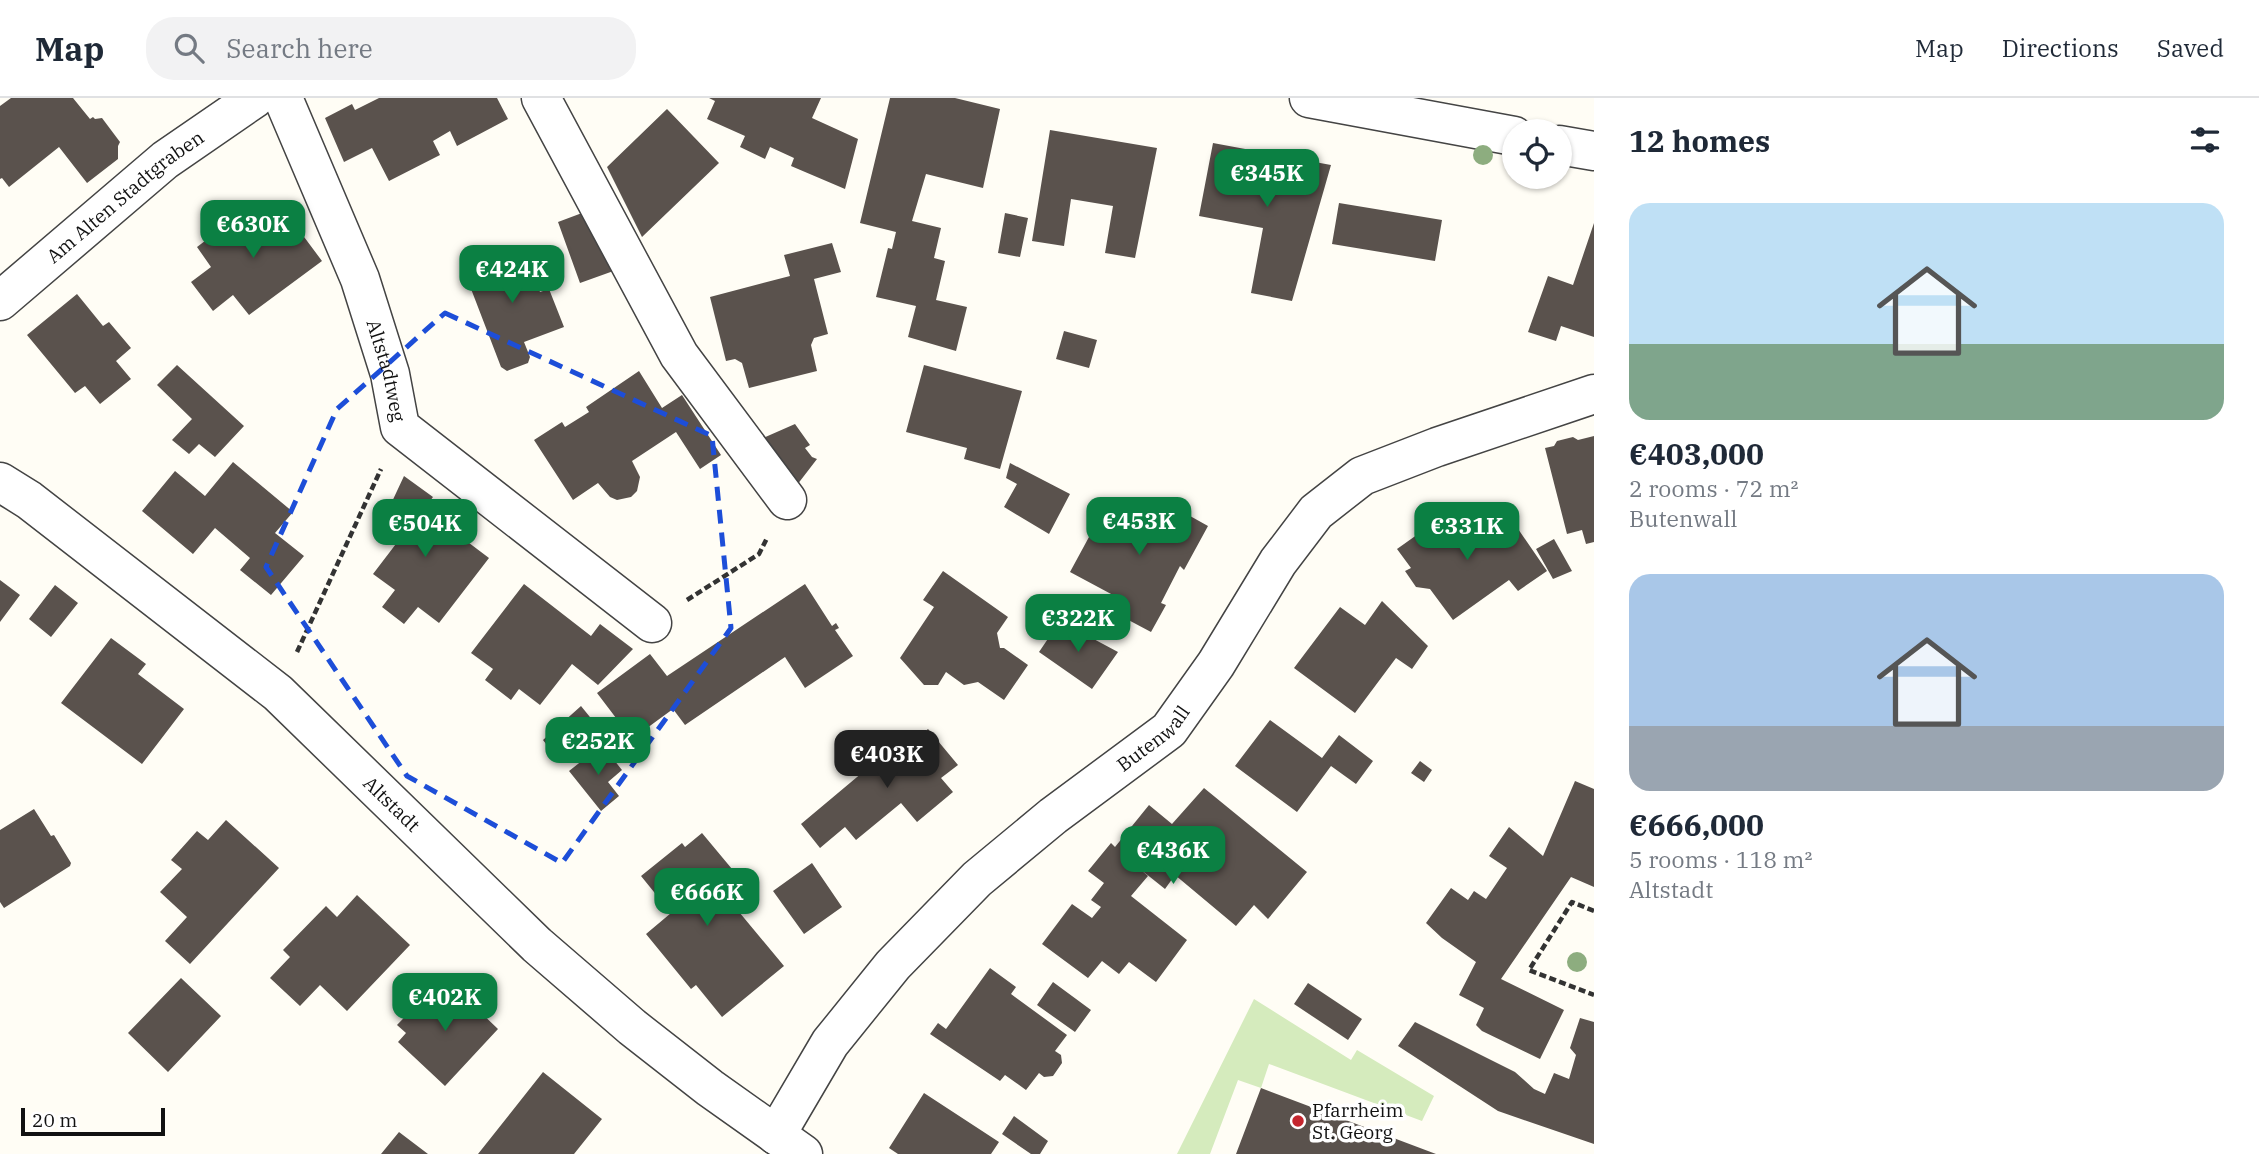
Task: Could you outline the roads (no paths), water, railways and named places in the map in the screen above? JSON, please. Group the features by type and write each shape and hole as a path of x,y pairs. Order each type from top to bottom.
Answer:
{"street":[{"name":"Am Alten Stadtgraben","path":"0,300 165,160 255,98"},
{"name":"Altstadtweg","path":"283,98 360,279 390,374 400,427 652,624"},
{"path":"541,98 679,355 787,500"},
{"path":"1309,98 1502,134"},
{"path":"1572,147 1594,151"},
{"name":"Butenwall","path":"790,1144 830,1043 893,965 977,879 1053,816 1168,730 1216,664 1278,562 1316,512 1362,476 1437,447 1594,394"},
{"name":"Altstadt","path":"0,482 29,500 278,693 537,946 710,1088 790,1144"}],"place":[{"name":"Pfarrheim St. Georg","path":"1298,1121"}]}
